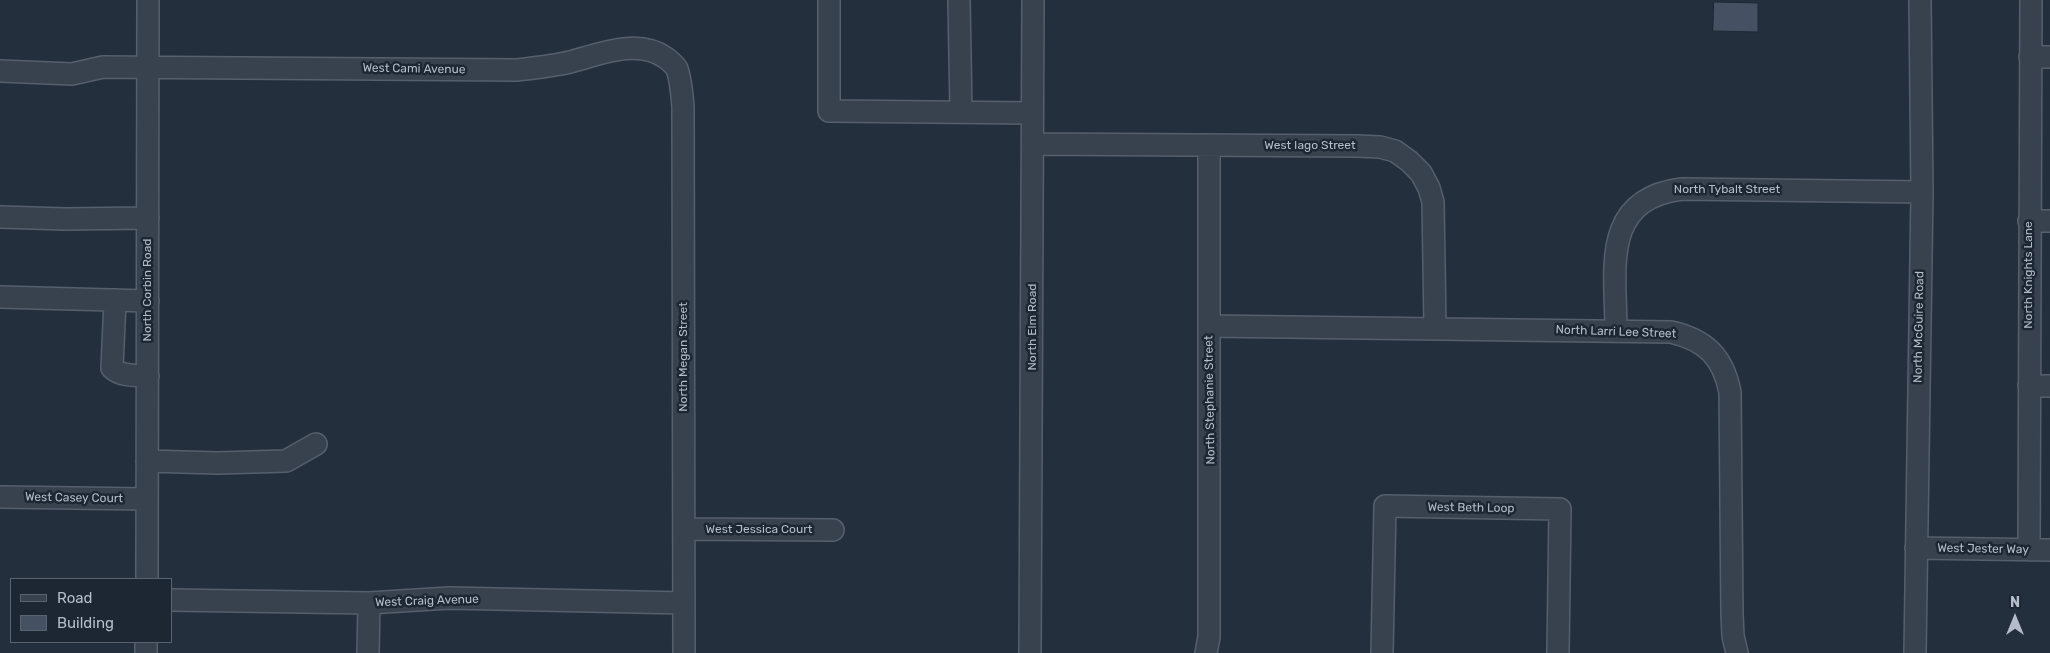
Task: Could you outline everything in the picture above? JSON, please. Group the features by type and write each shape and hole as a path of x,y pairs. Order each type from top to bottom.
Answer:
{"street":[{"name":"North Corbin Road","path":"146,578 148,0"},
{"path":"830,0 830,111 1032,113"},
{"path":"959,0 961,111"},
{"name":"North Elm Road","path":"1030,653 1033,0"},
{"name":"North McGuire Road","path":"1915,653 1922,192 1920,0"},
{"name":"North Knights Lane","path":"2031,0 2040,57 2040,550"},
{"name":"West Cami Avenue","path":"0,71 72,74 103,66 517,70 568,62 606,51 637,48 660,54 673,63"},
{"name":"North Megan Street","path":"673,63 680,82 683,107 684,653"},
{"name":"West Iago Street","path":"1033,144 1380,147 1395,151 1409,160 1421,173 1433,202 1435,328"},
{"name":"North Stephanie Street","path":"1206,653 1209,636 1209,146"},
{"name":"North Tybalt Street","path":"1616,331 1616,253 1618,238 1623,224 1632,211 1656,194 1682,189 1922,192"},
{"path":"0,217 65,219 148,218"},
{"path":"0,298 148,301"},
{"path":"115,300 112,368 118,373 148,376"},
{"name":"North Larri Lee Street","path":"1209,326 1672,332 1688,336 1711,350 1727,378 1731,407 1732,614 1733,636 1737,653"},
{"path":"147,460 218,463 286,461 316,444"},
{"name":"West Casey Court","path":"0,497 147,499"},
{"name":"West Beth Loop","path":"1382,653 1385,506 1560,509 1558,653"},
{"name":"West Jessica Court","path":"684,529 833,530"},
{"name":"West Jester Way","path":"1916,548 2040,550"},
{"name":"West Craig Avenue","path":"172,600 369,603 449,598 684,603"},
{"path":"368,653 369,603"}],"building":[{"path":"1714,2 1758,3 1758,32 1713,31"}]}
